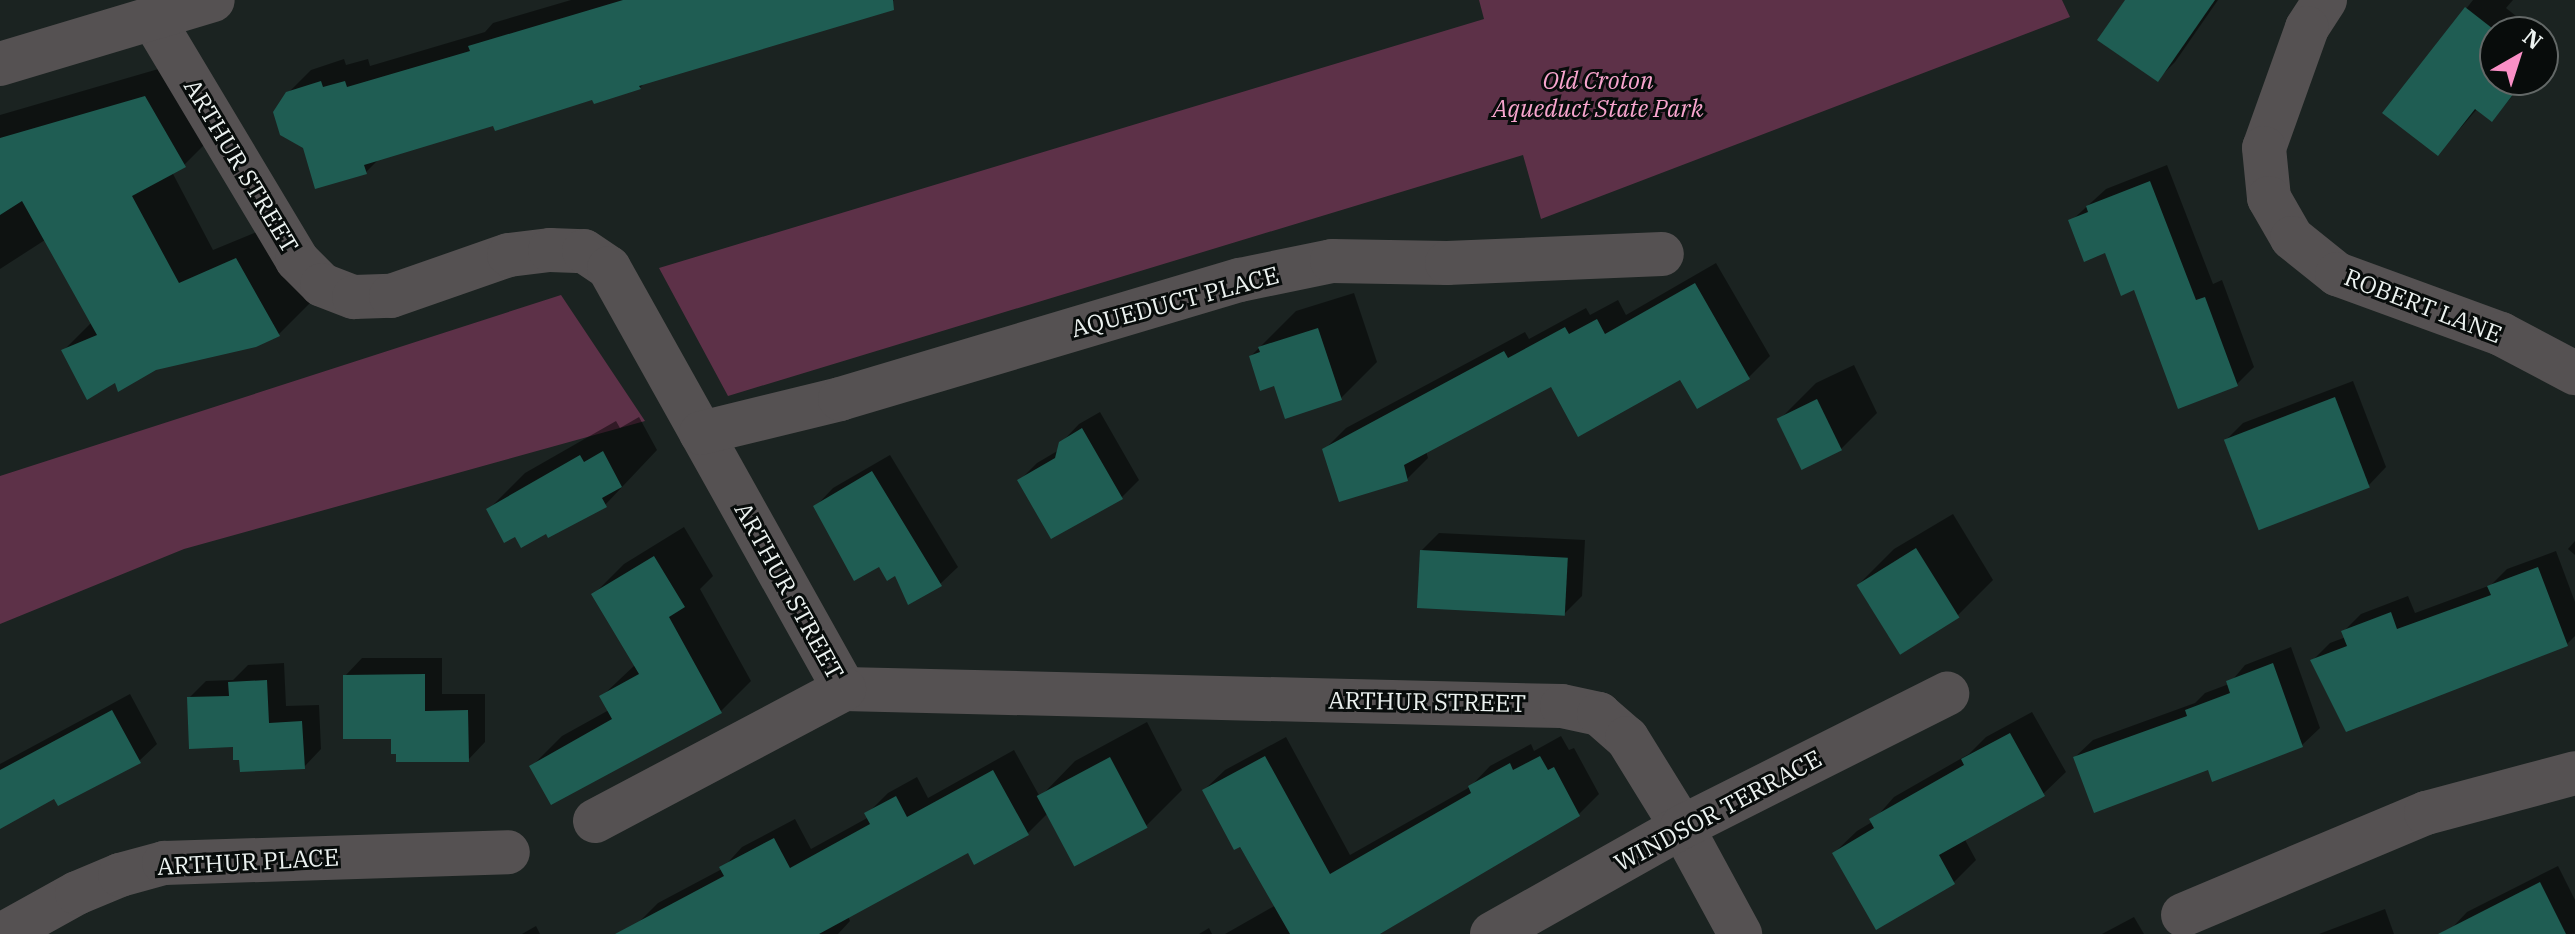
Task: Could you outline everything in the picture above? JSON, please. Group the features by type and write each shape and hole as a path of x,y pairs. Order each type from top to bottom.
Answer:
{"street":[{"path":"0,64 213,0"},
{"name":"ROBERT LANE","path":"2325,0 2307,28 2264,148 2269,198 2292,238 2337,274 2501,334 2575,373"},
{"name":"ARTHUR STREET","path":"153,19 297,260 322,285 354,297 391,296 509,255 550,250 584,251 609,268 844,689 1562,706 1599,714 1627,738 1682,827 1740,934"},
{"name":"AQUEDUCT PLACE","path":"701,433 840,399 1240,280 1332,261 1447,263 1662,254"},
{"path":"595,821 844,689"},
{"name":"WINDSOR TERRACE","path":"1492,934 1682,827 1947,694"},
{"path":"2183,915 2426,813 2575,773"},
{"name":"ARTHUR PLACE","path":"3,934 77,893 120,875 164,863 508,852"}],"green space":[{"name":"Old Croton Aqueduct State Park","path":"1479,0 2062,0 2070,17 1541,219 1523,155 728,396 659,268 1484,19"},
{"path":"561,295 645,421 184,549 0,624 0,476"}],"building":[{"path":"623,0 893,0 894,10 639,86 641,89 594,104 592,100 495,131 493,126 364,165 367,174 315,189 303,148 280,135 273,112 286,92 321,81 323,87 345,81 347,87 470,51 468,46"},
{"path":"2125,0 2215,0 2158,82 2097,40"},
{"path":"2465,7 2479,18 2479,96 2512,96 2492,122 2475,109 2438,156 2382,113"},
{"path":"145,96 186,167 132,196 179,283 236,258 280,336 256,347 156,370 118,392 115,383 87,400 61,350 97,335 22,201 0,215 0,138"},
{"path":"2150,181 2196,300 2205,297 2238,386 2178,409 2134,290 2121,296 2105,253 2084,262 2068,220 2088,212 2086,206"},
{"path":"1695,283 1750,379 1697,409 1680,380 1578,437 1551,387 1404,465 1408,481 1339,502 1322,449 1504,351 1508,358 1565,327 1569,334 1597,319 1605,334"},
{"path":"1318,328 1342,400 1285,419 1274,386 1260,391 1249,356 1260,352 1258,347"},
{"path":"2335,397 2370,488 2259,530 2224,440"},
{"path":"1817,399 1842,450 1802,470 1777,419"},
{"path":"1082,428 1123,499 1051,539 1017,480 1055,458 1059,442"},
{"path":"603,451 622,487 602,498 607,507 548,538 546,534 521,548 515,537 504,543 486,509 580,455 584,462"},
{"path":"872,471 942,586 908,605 895,576 887,581 879,567 854,581 813,506"},
{"path":"1916,548 1959,618 1900,655 1857,585"},
{"path":"1420,550 1568,558 1565,616 1417,608"},
{"path":"654,556 685,607 669,617 722,713 551,805 529,766 612,719 599,696 639,674 591,594"},
{"path":"2538,567 2568,646 2346,732 2310,660 2347,646 2341,631 2391,612 2397,629 2491,595 2487,586"},
{"path":"2273,663 2303,747 2212,782 2208,770 2094,813 2073,757 2187,716 2185,710 2230,693 2226,681"},
{"path":"425,674 425,711 468,710 469,762 396,762 396,754 391,754 391,739 343,739 343,675"},
{"path":"267,680 269,723 302,721 305,769 240,772 239,760 233,760 233,747 189,749 187,697 229,696 228,682"},
{"path":"112,710 141,763 58,806 54,799 0,829 0,770"},
{"path":"2010,733 2045,796 1939,855 1955,884 1876,930 1832,853 1874,828 1869,819 1964,765 1961,759"},
{"path":"1265,756 1330,874 1471,793 1468,786 1510,763 1513,770 1540,756 1548,770 1554,767 1580,816 1380,934 1290,934 1240,847 1234,850 1202,790"},
{"path":"1110,757 1148,828 1074,867 1037,796"},
{"path":"993,770 1029,835 974,865 968,853 819,934 615,934 724,876 719,867 774,838 790,868 870,824 864,813 896,796 907,817"},
{"path":"2540,882 2566,934 2438,934"}]}
